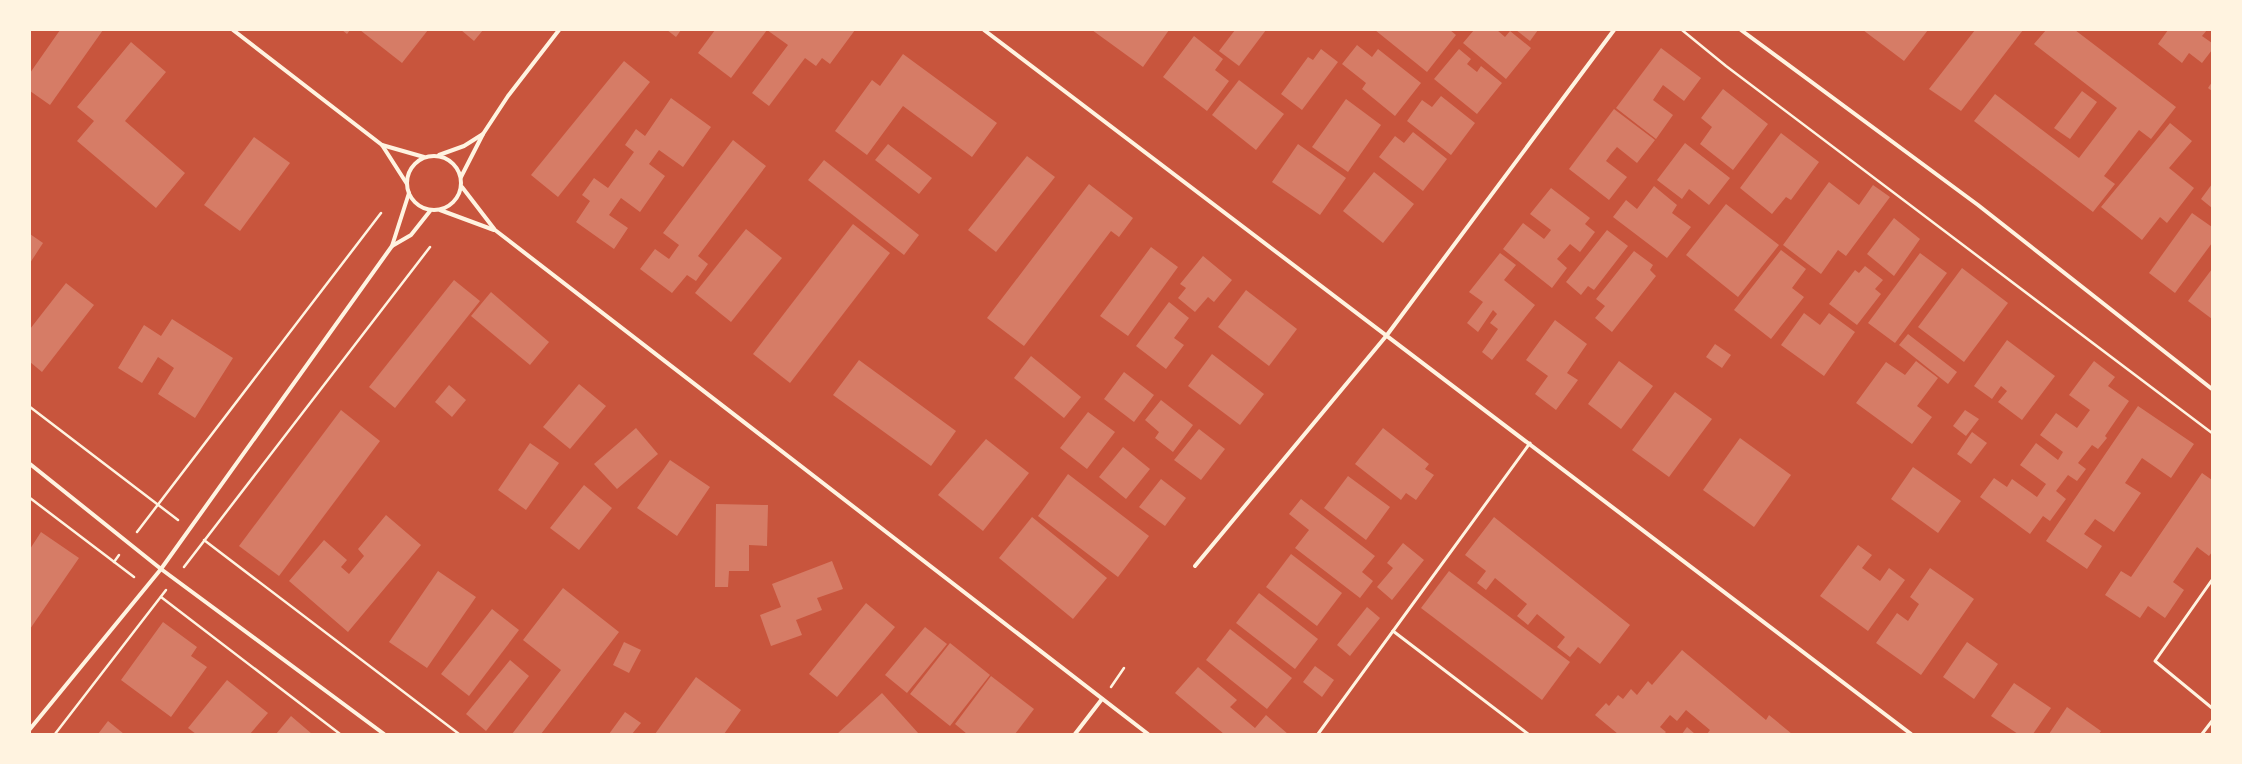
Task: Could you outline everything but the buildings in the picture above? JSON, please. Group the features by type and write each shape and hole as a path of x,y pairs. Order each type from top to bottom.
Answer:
{"street":[{"path":"233,30 382,145 407,184 409,193 414,202 430,211 440,210 455,202 462,187 461,177 453,163 438,156"},
{"path":"461,177 483,134 508,96 559,30"},
{"path":"984,30 1530,443 1911,734"},
{"path":"1195,566 1387,335 1614,30"},
{"path":"1741,30 1978,205 2212,389"},
{"path":"382,145 424,157 438,156 464,146 483,134"},
{"path":"407,184 411,168 424,157"},
{"path":"462,187 494,230 1148,734"},
{"path":"30,728 147,587 191,530 392,246 409,193"},
{"path":"440,210 494,230"},
{"path":"392,246 411,235 430,211"},
{"path":"30,464 161,569 384,734"},
{"path":"1075,734 1102,699"}],"lane":[{"path":"1318,734 1530,443"},
{"path":"2212,580 2155,661 2212,708"},
{"path":"1393,631 1528,734"},
{"path":"2202,734 2212,721"}],"path":[{"path":"1682,30 1726,66 2212,433"},
{"path":"114,562 381,213"},
{"path":"55,734 430,248"},
{"path":"30,407 459,734"},
{"path":"30,498 340,734"},
{"path":"1102,699 1124,668"}]}
